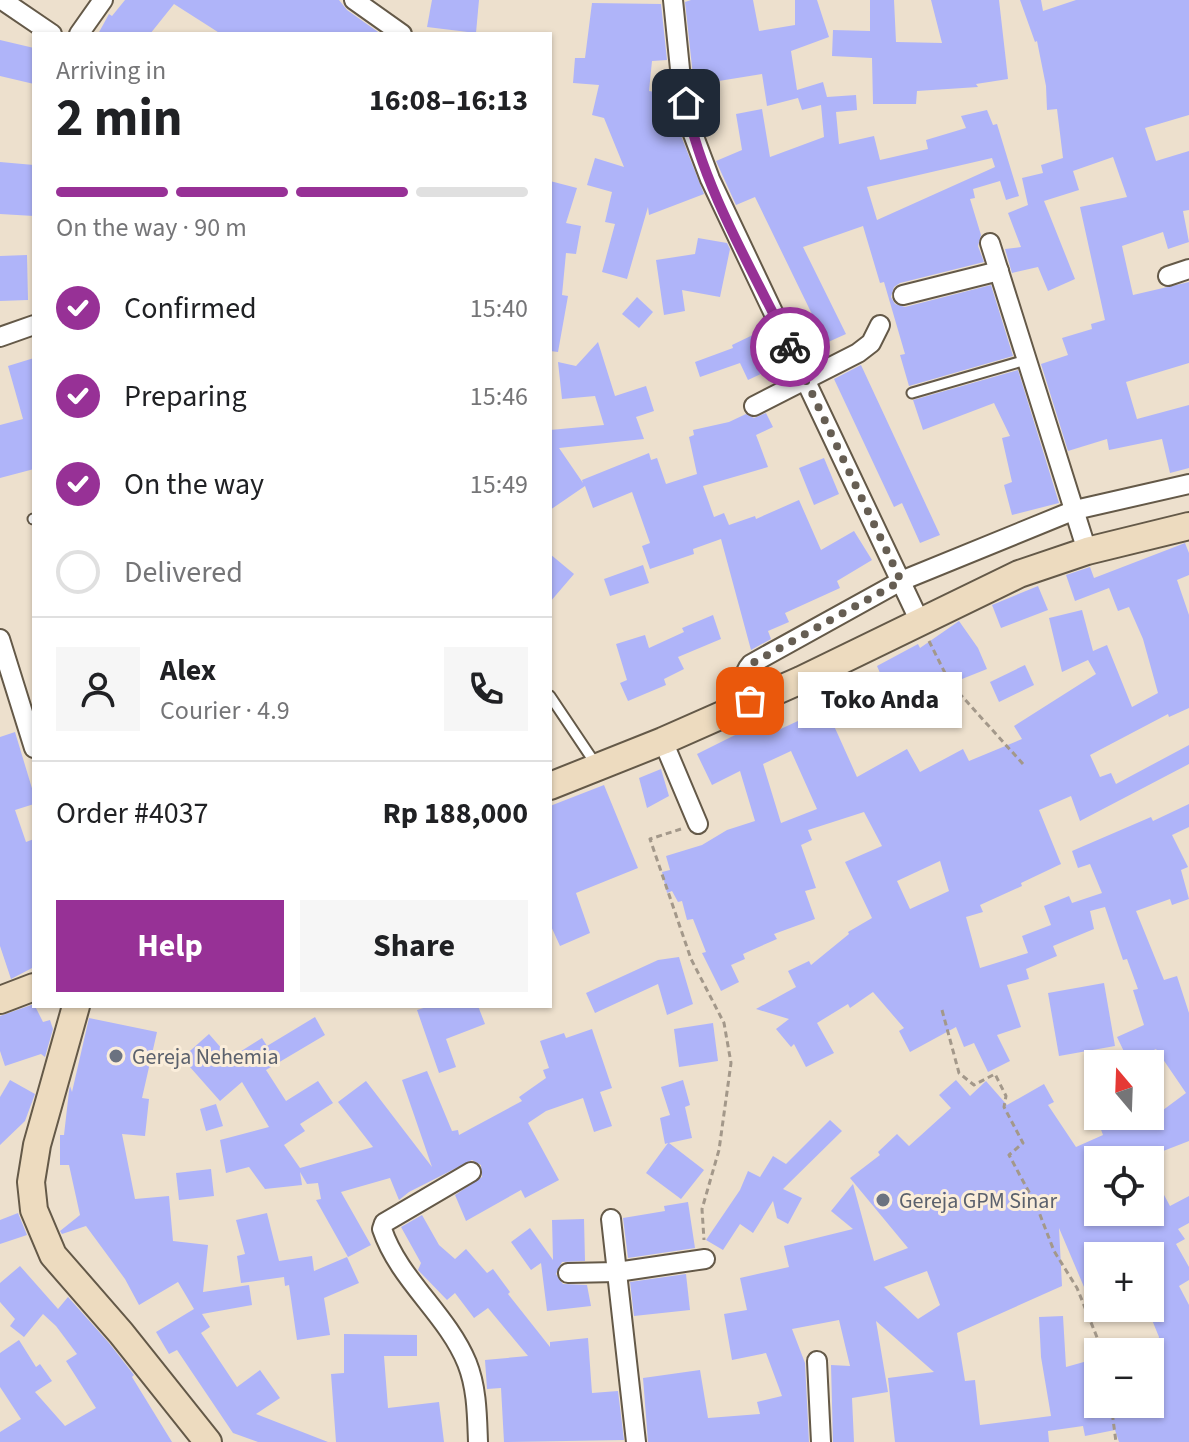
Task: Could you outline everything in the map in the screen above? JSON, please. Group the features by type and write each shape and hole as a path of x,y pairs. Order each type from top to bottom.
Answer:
{"main road":[{"path":"552,785 663,741 997,584 1087,551 1189,526"},
{"path":"0,1000 32,988"},
{"path":"75,1008 37,1145 31,1182 34,1210 53,1255 121,1333 208,1442"}],"street":[{"path":"80,32 103,0"},
{"path":"354,0 399,32"},
{"path":"673,0 681,79 690,126 710,179 920,622"},
{"path":"14,4 49,32"},
{"path":"990,243 1087,551"},
{"path":"1168,276 1189,269"},
{"path":"903,295 999,271"},
{"path":"754,406 858,353 871,343 880,325"},
{"path":"0,337 32,326"},
{"path":"750,701 744,682 745,672 751,664 901,581 1075,510 1189,484"},
{"path":"0,639 32,742"},
{"path":"663,741 698,824"},
{"path":"471,1172 384,1223 382,1229 394,1257 445,1326 466,1361 475,1391 478,1442"},
{"path":"611,1219 636,1442"},
{"path":"568,1273 617,1272 705,1259"},
{"path":"817,1361 821,1442"}],"lane":[{"path":"912,393 1026,360"},
{"path":"552,699 598,768"}],"path":[{"path":"920,622 950,683 1023,764"},
{"path":"698,824 650,839 691,959 724,1023 731,1063 719,1150 702,1209 705,1259"},
{"path":"942,1010 959,1073 974,1085 995,1074 1006,1096 1004,1107 1023,1143 1009,1155 1037,1207 1054,1251 1077,1288 1097,1338"},
{"path":"1113,1418 1116,1442"}],"building":[{"path":"125,0 339,0 347,10 378,32 218,32 174,4 152,32 99,32 109,14 112,16"},
{"path":"432,0 479,0 476,32 427,27"},
{"path":"753,0 759,31 795,25 795,0 817,0 829,37 791,51 797,90 823,82 827,97 856,95 857,110 836,112 839,144 874,136 880,160 928,149 926,140 966,128 961,116 987,110 993,125 997,124 1019,196 1006,200 1000,181 973,189 975,198 970,199 981,235 978,246 984,262 900,283 894,287 891,297 895,304 905,307 991,285 1013,356 909,386 900,355 905,354 884,282 880,283 863,226 803,247 846,334 826,343 755,197 736,205 716,161 742,150 736,114 762,109 770,157 824,137 821,105 802,110 798,98 767,106 762,74 694,85 685,2","holes":["992,158 995,167 877,220 867,187"]},
{"path":"870,0 894,0 896,42 942,43 931,0 999,0 1008,79 976,84 978,87 917,91 916,104 873,104 872,58 832,56 833,30 870,31"},
{"path":"1020,0 1041,0 1043,11 1076,0 1189,0 1189,115 1145,128 1156,161 1189,151 1189,210 1183,211 1189,242 1168,249 1163,232 1122,246 1133,295 1189,282 1189,363 1126,382 1137,419 1189,405 1189,468 1170,473 1162,439 1109,450 1107,439 1068,451 1041,364 1068,355 1062,338 1092,329 1091,324 1105,320 1080,207 1127,197 1113,157 1073,171 1079,190 1044,201 1075,279 1048,291 1038,267 1012,273 1005,249 1021,247 1008,213 1028,205 1022,178 1043,173 1041,165 1063,158 1057,109 1047,110 1046,86 1037,41"},
{"path":"592,3 661,4 667,60 652,61 649,91 672,95 672,113 704,194 649,215 648,207 627,279 602,272 615,224 605,222 612,192 587,185 595,158 624,167 604,118 592,115 599,85 573,83 575,58 585,58"},
{"path":"0,40 32,48 32,84 0,76"},
{"path":"0,162 32,165 32,216 0,214"},
{"path":"552,182 577,188 566,223 581,226 576,254 566,253 562,295 568,296 558,352 552,351"},
{"path":"698,238 727,243 730,249 720,297 682,290 685,311 664,315 656,260 695,254"},
{"path":"27,255 28,300 0,301 0,256"},
{"path":"637,297 653,312 639,328 622,314"},
{"path":"757,333 774,368 748,380 740,363 700,377 695,362 733,348 732,345"},
{"path":"598,342 615,396 646,386 654,411 636,417 644,439 559,448 583,483 582,480 649,453 651,460 657,458 666,484 697,474 689,437 694,435 693,430 729,422 746,414 754,418 766,413 773,427 756,435 768,467 703,486 714,517 724,513 729,525 755,516 756,519 799,500 821,550 854,531 872,560 837,581 840,588 785,613 789,622 768,631 771,639 751,650 721,539 693,549 694,554 650,569 642,546 650,543 632,492 593,508 585,486 552,509 552,430 604,425 595,396 562,399 558,362 576,366"},
{"path":"32,359 32,470 0,478 0,425 23,419 8,366"},
{"path":"861,365 940,535 920,543 902,503 894,507 834,379"},
{"path":"1018,370 1059,503 1012,515 1004,485 1012,482 1002,438 1010,436 994,403 923,430 913,400"},
{"path":"824,458 839,494 814,505 799,468"},
{"path":"1185,543 1189,553 1189,575 1177,580 1189,615 1189,708 1169,717 1168,714 1090,755 1100,777 1111,773 1116,784 1189,745 1189,764 1080,821 1071,796 1039,810 1061,864 980,905 983,912 966,917 980,968 1028,953 1022,936 1051,925 1044,906 1069,896 1072,903 1102,893 1090,864 1078,868 1072,851 1189,804 1189,827 1172,835 1188,867 1181,870 1189,899 1172,905 1170,899 1136,911 1164,980 1177,976 1189,1013 1189,1141 1164,1151 1164,1146 1084,1146 1084,1226 1164,1226 1164,1195 1170,1206 1189,1196 1189,1223 1178,1229 1185,1239 1176,1244 1189,1267 1189,1280 1179,1286 1189,1305 1189,1442 1119,1442 1115,1430 1085,1436 1083,1426 1048,1431 1049,1442 895,1442 888,1378 934,1372 876,1321 888,1392 852,1398 854,1442 833,1442 831,1365 850,1366 839,1320 792,1329 805,1363 809,1442 648,1442 643,1378 700,1370 708,1418 760,1414 757,1402 782,1396 766,1353 732,1360 724,1314 747,1310 740,1278 789,1267 784,1246 853,1229 831,1211 853,1184 874,1261 908,1248 850,1178 880,1155 878,1152 897,1134 909,1146 951,1108 939,1095 956,1080 970,1096 986,1081 1007,1105 1044,1084 1054,1102 1048,1105 1076,1147 1103,1135 1101,1130 1164,1130 1164,1109 1186,1093 1164,1061 1164,1050 1123,1050 1117,1037 1144,1025 1133,990 1138,989 1127,959 1123,960 1105,907 1090,911 1094,929 1053,946 1057,956 1026,969 1029,979 1007,985 1021,1027 997,1035 1010,1061 988,1072 974,1043 964,1047 956,1027 910,1052 899,1031 904,1028 873,992 850,1008 848,1004 817,1023 834,1053 806,1067 794,1044 791,1047 776,1029 789,1019 756,1009 796,987 788,971 809,961 811,965 848,932 872,918 845,862 882,846 864,812 808,830 812,840 801,845 816,888 805,891 815,919 774,934 777,939 743,954 745,959 731,965 739,982 721,991 702,953 706,952 693,919 687,920 682,901 678,902 672,891 667,893 662,872 670,870 666,856 702,845 727,830 755,821 740,771 712,785 697,754 745,730 743,726 764,716 772,733 826,708 857,777 907,749 920,772 963,749 969,761 1022,739 1014,726 1096,674 1088,660 1062,672 1049,618 1082,610 1093,651 1107,645 1132,707 1158,693 1143,639 1129,607 1118,611 1109,588 1075,601 1066,575 1090,567 1094,578","holes":["791,751 817,809 781,823 763,764","940,861 949,891 910,909 897,881","1059,1228 1084,1287 1084,1242 1164,1242 1164,1322 1153,1322 1159,1338 1164,1338 1164,1418 1084,1418 1084,1362 1066,1367 1063,1316 1039,1317 1041,1357 1051,1416 980,1425 975,1380 965,1381 957,1333 1062,1286","927,1271 940,1305 918,1319 884,1287"]},
{"path":"552,556 574,574 552,600"},
{"path":"643,565 649,583 610,596 604,579"},
{"path":"1038,586 1048,610 1001,628 992,605"},
{"path":"713,615 721,639 678,657 684,669 664,679 666,685 628,701 620,683 627,680 616,644 645,635 649,648 684,632 682,628"},
{"path":"959,621 978,648 987,669 942,687 943,690 902,712 892,695 849,713 839,690 880,673 877,666 918,644 920,648"},
{"path":"1025,665 1034,685 999,702 990,682"},
{"path":"15,732 32,788 32,805 15,810 26,842 32,840 32,968 11,979 0,946 0,737"},
{"path":"661,769 669,796 647,808 639,778"},
{"path":"604,785 638,868 576,893 590,933 560,946 552,928 552,805"},
{"path":"679,957 693,1004 667,1015 658,984 595,1013 586,993 658,960"},
{"path":"1104,983 1115,1046 1059,1056 1048,993"},
{"path":"32,1005 43,1022 50,1020 53,1029 45,1057 41,1054 5,1066 0,1051 0,1016"},
{"path":"479,1008 485,1024 446,1039 456,1067 439,1073 417,1010"},
{"path":"315,1017 325,1035 266,1070 286,1101 318,1081 333,1103 300,1124 305,1131 284,1145 300,1168 373,1147 338,1102 366,1081 432,1167 402,1080 427,1071 452,1131 458,1130 459,1135 522,1101 519,1097 546,1078 543,1070 549,1068 540,1041 564,1033 566,1038 592,1029 612,1088 600,1092 612,1126 594,1132 583,1098 546,1111 528,1123 559,1180 525,1198 521,1190 466,1221 455,1195 482,1177 481,1165 472,1160 399,1200 390,1178 341,1192 371,1245 348,1257 316,1200 321,1199 318,1183 307,1184 300,1172 302,1185 265,1189 249,1167 226,1173 220,1140 269,1127 242,1082 220,1101 182,1058 209,1034 230,1058 262,1038 267,1046"},
{"path":"89,1018 157,1032 142,1098 149,1099 145,1136 122,1134 135,1199 169,1196 173,1241 208,1245 203,1292 249,1285 252,1305 202,1314 210,1327 201,1333 237,1387 260,1370 280,1398 256,1414 328,1442 258,1442 233,1433 177,1350 169,1354 156,1332 194,1309 178,1282 139,1305 125,1279 86,1226 62,1234 60,1231 80,1215 69,1165 60,1165 60,1135 64,1135 70,1086 72,1092"},
{"path":"713,1023 718,1061 679,1067 674,1029"},
{"path":"10,1080 35,1094 25,1121 0,1145 0,1097"},
{"path":"683,1080 690,1105 685,1107 692,1138 669,1143 704,1170 681,1199 646,1173 668,1143 665,1144 660,1118 670,1115 661,1087"},
{"path":"216,1104 223,1126 206,1131 200,1109"},
{"path":"830,1120 842,1131 783,1189 802,1198 788,1224 777,1218 773,1201 753,1233 740,1224 723,1250 706,1240 740,1190 748,1171 760,1177 773,1156 786,1164"},
{"path":"211,1169 214,1196 179,1200 176,1173"},
{"path":"688,1202 695,1248 628,1258 623,1218 665,1211 664,1206"},
{"path":"18,1213 27,1235 0,1244 0,1220"},
{"path":"267,1213 279,1261 312,1256 314,1271 347,1257 359,1283 324,1298 330,1335 297,1340 289,1285 285,1286 284,1277 241,1283 237,1256 245,1254 236,1220"},
{"path":"422,1215 439,1245 455,1259 466,1249 487,1273 493,1269 510,1292 508,1294 550,1347 550,1342 588,1338 592,1393 618,1391 624,1440 504,1442 501,1388 487,1389 485,1360 528,1356 488,1308 474,1318 455,1293 447,1300 418,1270 421,1263 401,1227"},
{"path":"584,1219 585,1261 562,1262 556,1274 563,1284 587,1285 591,1306 547,1311 541,1263 531,1270 511,1242 530,1228 553,1260 552,1220"},
{"path":"20,1266 58,1309 68,1297 109,1343 134,1375 132,1377 172,1442 0,1442 0,1432 21,1419 0,1387 0,1353 19,1340 36,1367 40,1364 52,1381 35,1392 65,1426 96,1408 66,1361 77,1354 56,1326 43,1314 24,1337 10,1326 15,1319 0,1302 0,1283"},
{"path":"686,1274 690,1310 634,1316 630,1282"},
{"path":"344,1334 417,1335 417,1356 384,1356 388,1408 439,1402 444,1442 336,1442 331,1374 344,1373"}],"way so far":[{"path":"750,701 744,682 745,672 751,664 901,581 790,347"}],"place":[{"name":"Toko Anda","path":"750,701"},
{"name":"Gereja Nehemia","path":"116,1056"},
{"name":"Gereja GPM Sinar","path":"883,1200"}],"route":[{"path":"686,103 690,126 710,179 790,347"}]}
